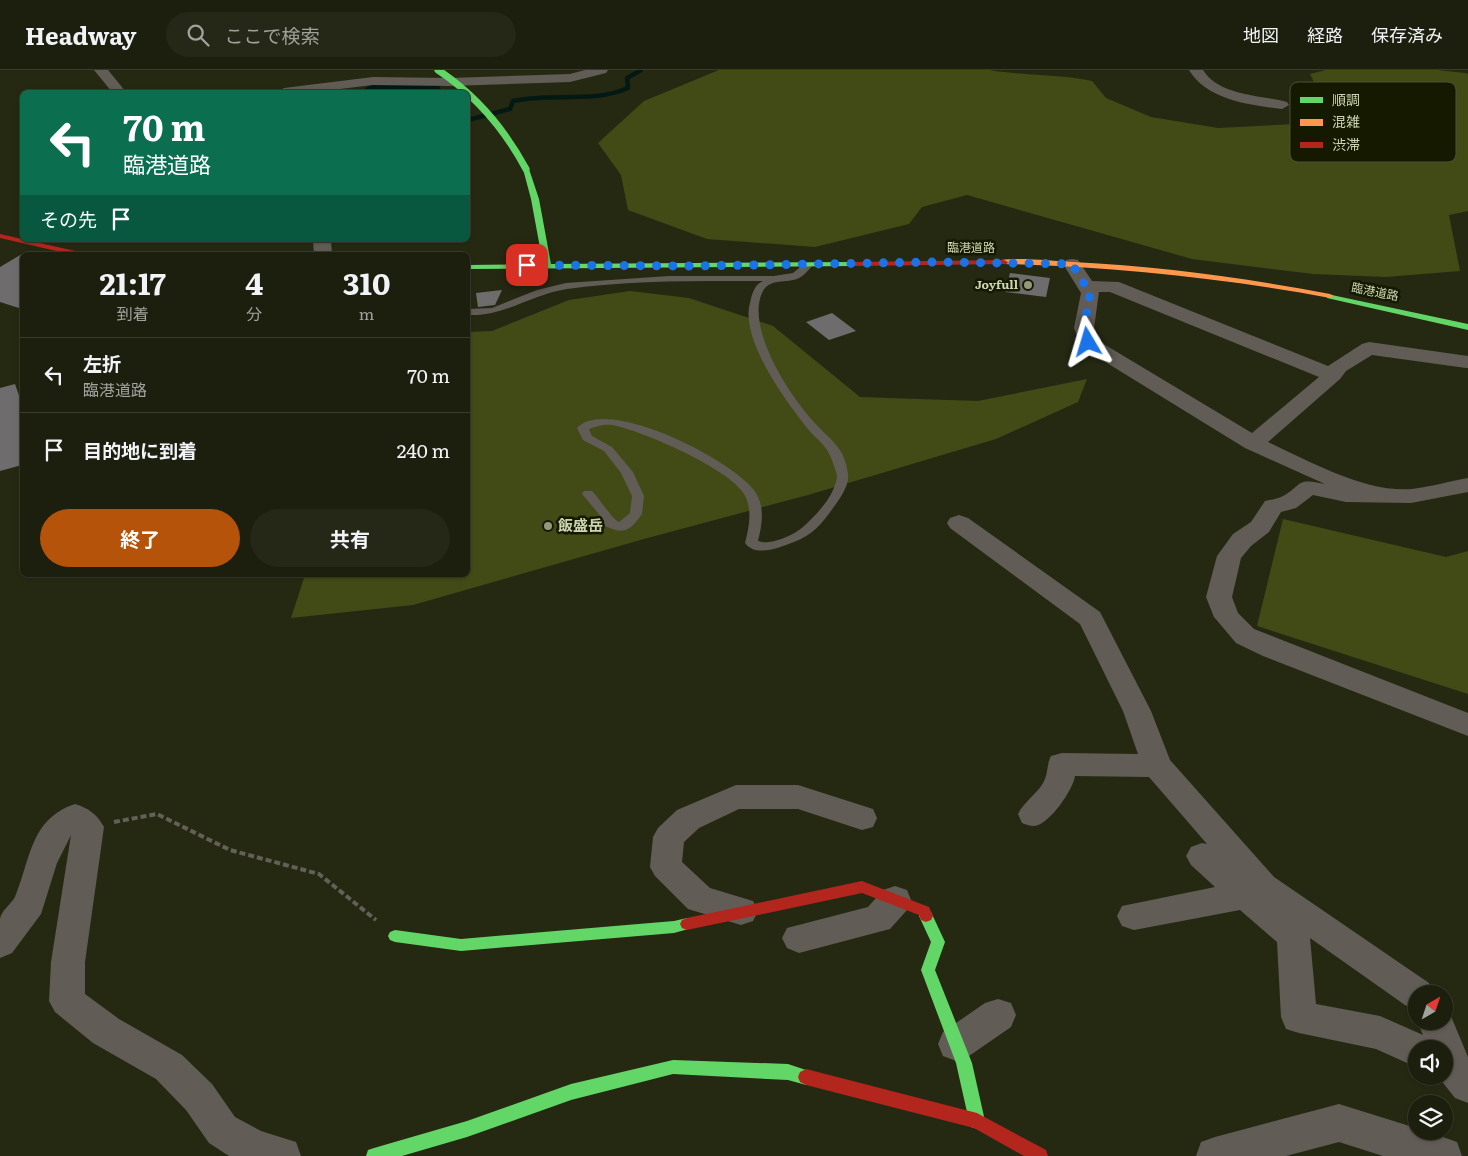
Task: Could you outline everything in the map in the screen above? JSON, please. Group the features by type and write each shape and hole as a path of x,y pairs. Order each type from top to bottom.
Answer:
{"main road":[{"path":"438,70 467,90"},
{"path":"470,92 486,106 514,143 526,169 535,199 546,264"},
{"path":"0,236 20,241"},
{"path":"27,242 71,252"},
{"name":"臨港道路","path":"470,267 546,264 808,265 936,262 1072,264 1179,273 1297,290 1468,327"},
{"path":"395,936 461,945 674,926 862,887 924,911 938,942 928,970 964,1063 977,1121"},
{"path":"374,1156 467,1129 571,1092 673,1067 788,1072 977,1121 1040,1156"}],"street":[{"path":"101,70 117,90"},
{"path":"300,90 373,81 452,87 570,78 601,70"},
{"path":"1196,70 1198,75 1215,88 1258,102 1282,105"},
{"path":"1072,264 1090,293 1084,328 1088,342 1253,443 1306,468 1374,494"},
{"path":"1086,287 1112,286 1333,375"},
{"path":"1253,443 1333,375 1338,367 1369,348 1467,367"},
{"path":"1468,485 1411,496 1346,495 1308,487 1288,503 1273,506 1260,527 1242,540 1229,556 1219,597 1227,617 1245,636 1273,649 1468,725"},
{"path":"959,523 1091,618 1137,711 1157,766 1263,888 1408,988"},
{"path":"1033,814 1060,784 1062,764 1157,766"},
{"path":"741,911 700,899 666,867 668,837 688,819 736,797 798,797 862,818"},
{"path":"0,944 28,904 41,863 57,828 75,816 88,827 68,962 67,1001 106,1031 169,1067 199,1097 222,1130 254,1149 282,1156"},
{"path":"1202,856 1293,936 1300,1017 1380,1033 1408,1046"},
{"path":"1134,916 1246,896"},
{"path":"799,938 878,919 896,900"},
{"path":"956,1044 998,1015"},
{"path":"1439,1030 1455,1072"},
{"path":"1215,1156 1339,1123 1443,1156"}],"lane":[{"path":"470,312 491,312 564,286 673,279 776,278 796,276 808,265"},
{"path":"588,494 604,512 609,523 620,528 636,514 638,496 627,472 608,449 587,438 583,428 594,423 611,421 688,450 730,474 747,489 758,516 751,543 761,547 774,545 803,534 820,518 835,497 843,476 834,449 796,409 775,377 760,344 753,309 757,293 762,284 776,278"}],"path":[{"path":"88,827 156,814 230,850 319,874 395,936"}],"green space":[{"path":"719,70 989,70 1092,81 1106,98 1151,117 1218,128 1290,124 1290,162 1456,162 1456,82 1314,82 1310,74 1326,70 1437,70 1465,73 1468,74 1468,211 1449,215 1460,271 1386,277 1313,274 1192,259 967,195 922,207 909,224 815,247 707,239 628,210 621,175 598,143 644,101"},
{"path":"630,291 689,298 773,326 860,397 978,401 1087,379 1078,402 996,439 808,495 644,539 413,605 291,618 304,577 470,577 470,332 492,331 569,300"},
{"path":"1283,519 1446,557 1468,551 1468,694 1257,626"}],"water":[{"path":"372,84 439,85 441,90 362,90"}],"building":[{"path":"20,255 20,308 0,302 0,267"},
{"name":"Joyfull","path":"1010,273 1050,278 1046,297 1005,292"},
{"path":"502,290 495,305 478,307 476,293"},
{"path":"832,313 856,331 829,340 806,322"},
{"path":"15,384 20,398 20,466 0,471 0,388"}],"waterway":[{"path":"470,119 510,109 513,101 542,97 600,96 614,93 628,88 627,78 641,70"}],"traffic: fast":[{"path":"438,70 466,90"},
{"path":"470,94 489,113 509,139 526,169"},
{"path":"526,169 535,199 547,264"},
{"path":"470,267 854,264"},
{"path":"1330,296 1468,327"},
{"path":"926,916 938,942 928,970 964,1063 977,1121"},
{"path":"395,936 461,945 674,927 687,924"},
{"path":"374,1156 467,1129 571,1092 673,1067 788,1072 806,1077"}],"traffic: slow":[{"path":"1004,262 1085,265 1208,276 1330,296"}],"traffic: jam":[{"path":"0,236 20,241"},
{"path":"27,242 71,252"},
{"path":"854,264 1004,262"},
{"path":"687,924 862,887 924,911 926,916"},
{"path":"806,1077 977,1121 1040,1156"}],"place":[{"name":"Joyfull","path":"1028,285"},
{"name":"飯盛岳","path":"548,526"}],"route":[{"path":"527,265 692,266 936,262 1072,264 1090,293 1084,328 1088,342"}]}
